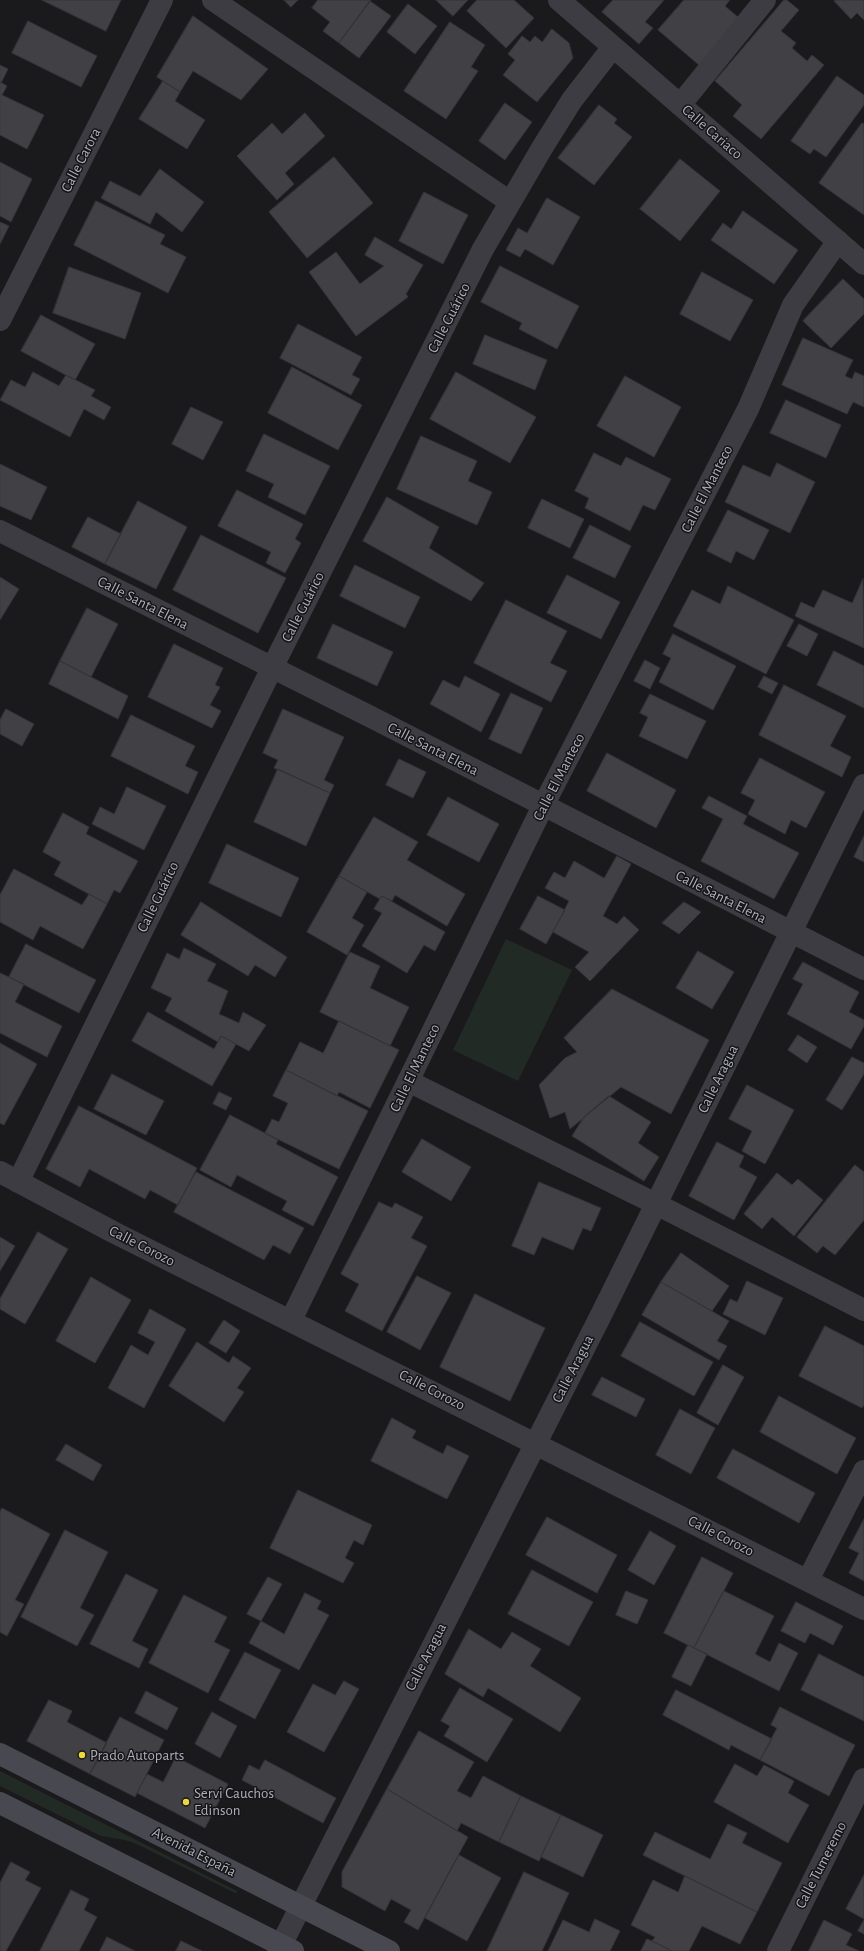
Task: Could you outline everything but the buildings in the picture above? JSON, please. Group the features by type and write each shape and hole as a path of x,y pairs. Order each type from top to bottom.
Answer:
{"main road":[{"name":"Avenida España","path":"0,1754 389,1951"},
{"path":"0,1802 284,1949"}],"street":[{"name":"Calle Carora","path":"0,320 162,0"},
{"path":"213,0 510,202"},
{"name":"Calle Cariaco","path":"559,0 864,264"},
{"path":"680,105 765,0"},
{"name":"Calle Guárico","path":"9,1177 272,668 483,250 510,202 572,100 613,47"},
{"name":"Calle El Manteco","path":"291,1320 543,806 748,409 793,305 838,241"},
{"name":"Calle Santa Elena","path":"0,531 864,970"},
{"name":"Calle Aragua","path":"284,1949 300,1906 656,1204 864,785"},
{"path":"408,1081 656,1204 864,1310"},
{"name":"Calle Corozo","path":"9,1177 864,1609"},
{"path":"808,1580 864,1471"},
{"name":"Calle Tumeremo","path":"778,1951 864,1779"}],"shaded area":[{"path":"506,939 572,970 518,1081 453,1050"},
{"path":"0,1771 238,1892 235,1893 139,1845 125,1840 101,1836 0,1786"}],"place":[{"name":"Prado Autoparts","path":"82,1755"},
{"name":"Servi Cauchos Edinson","path":"186,1802"}]}
